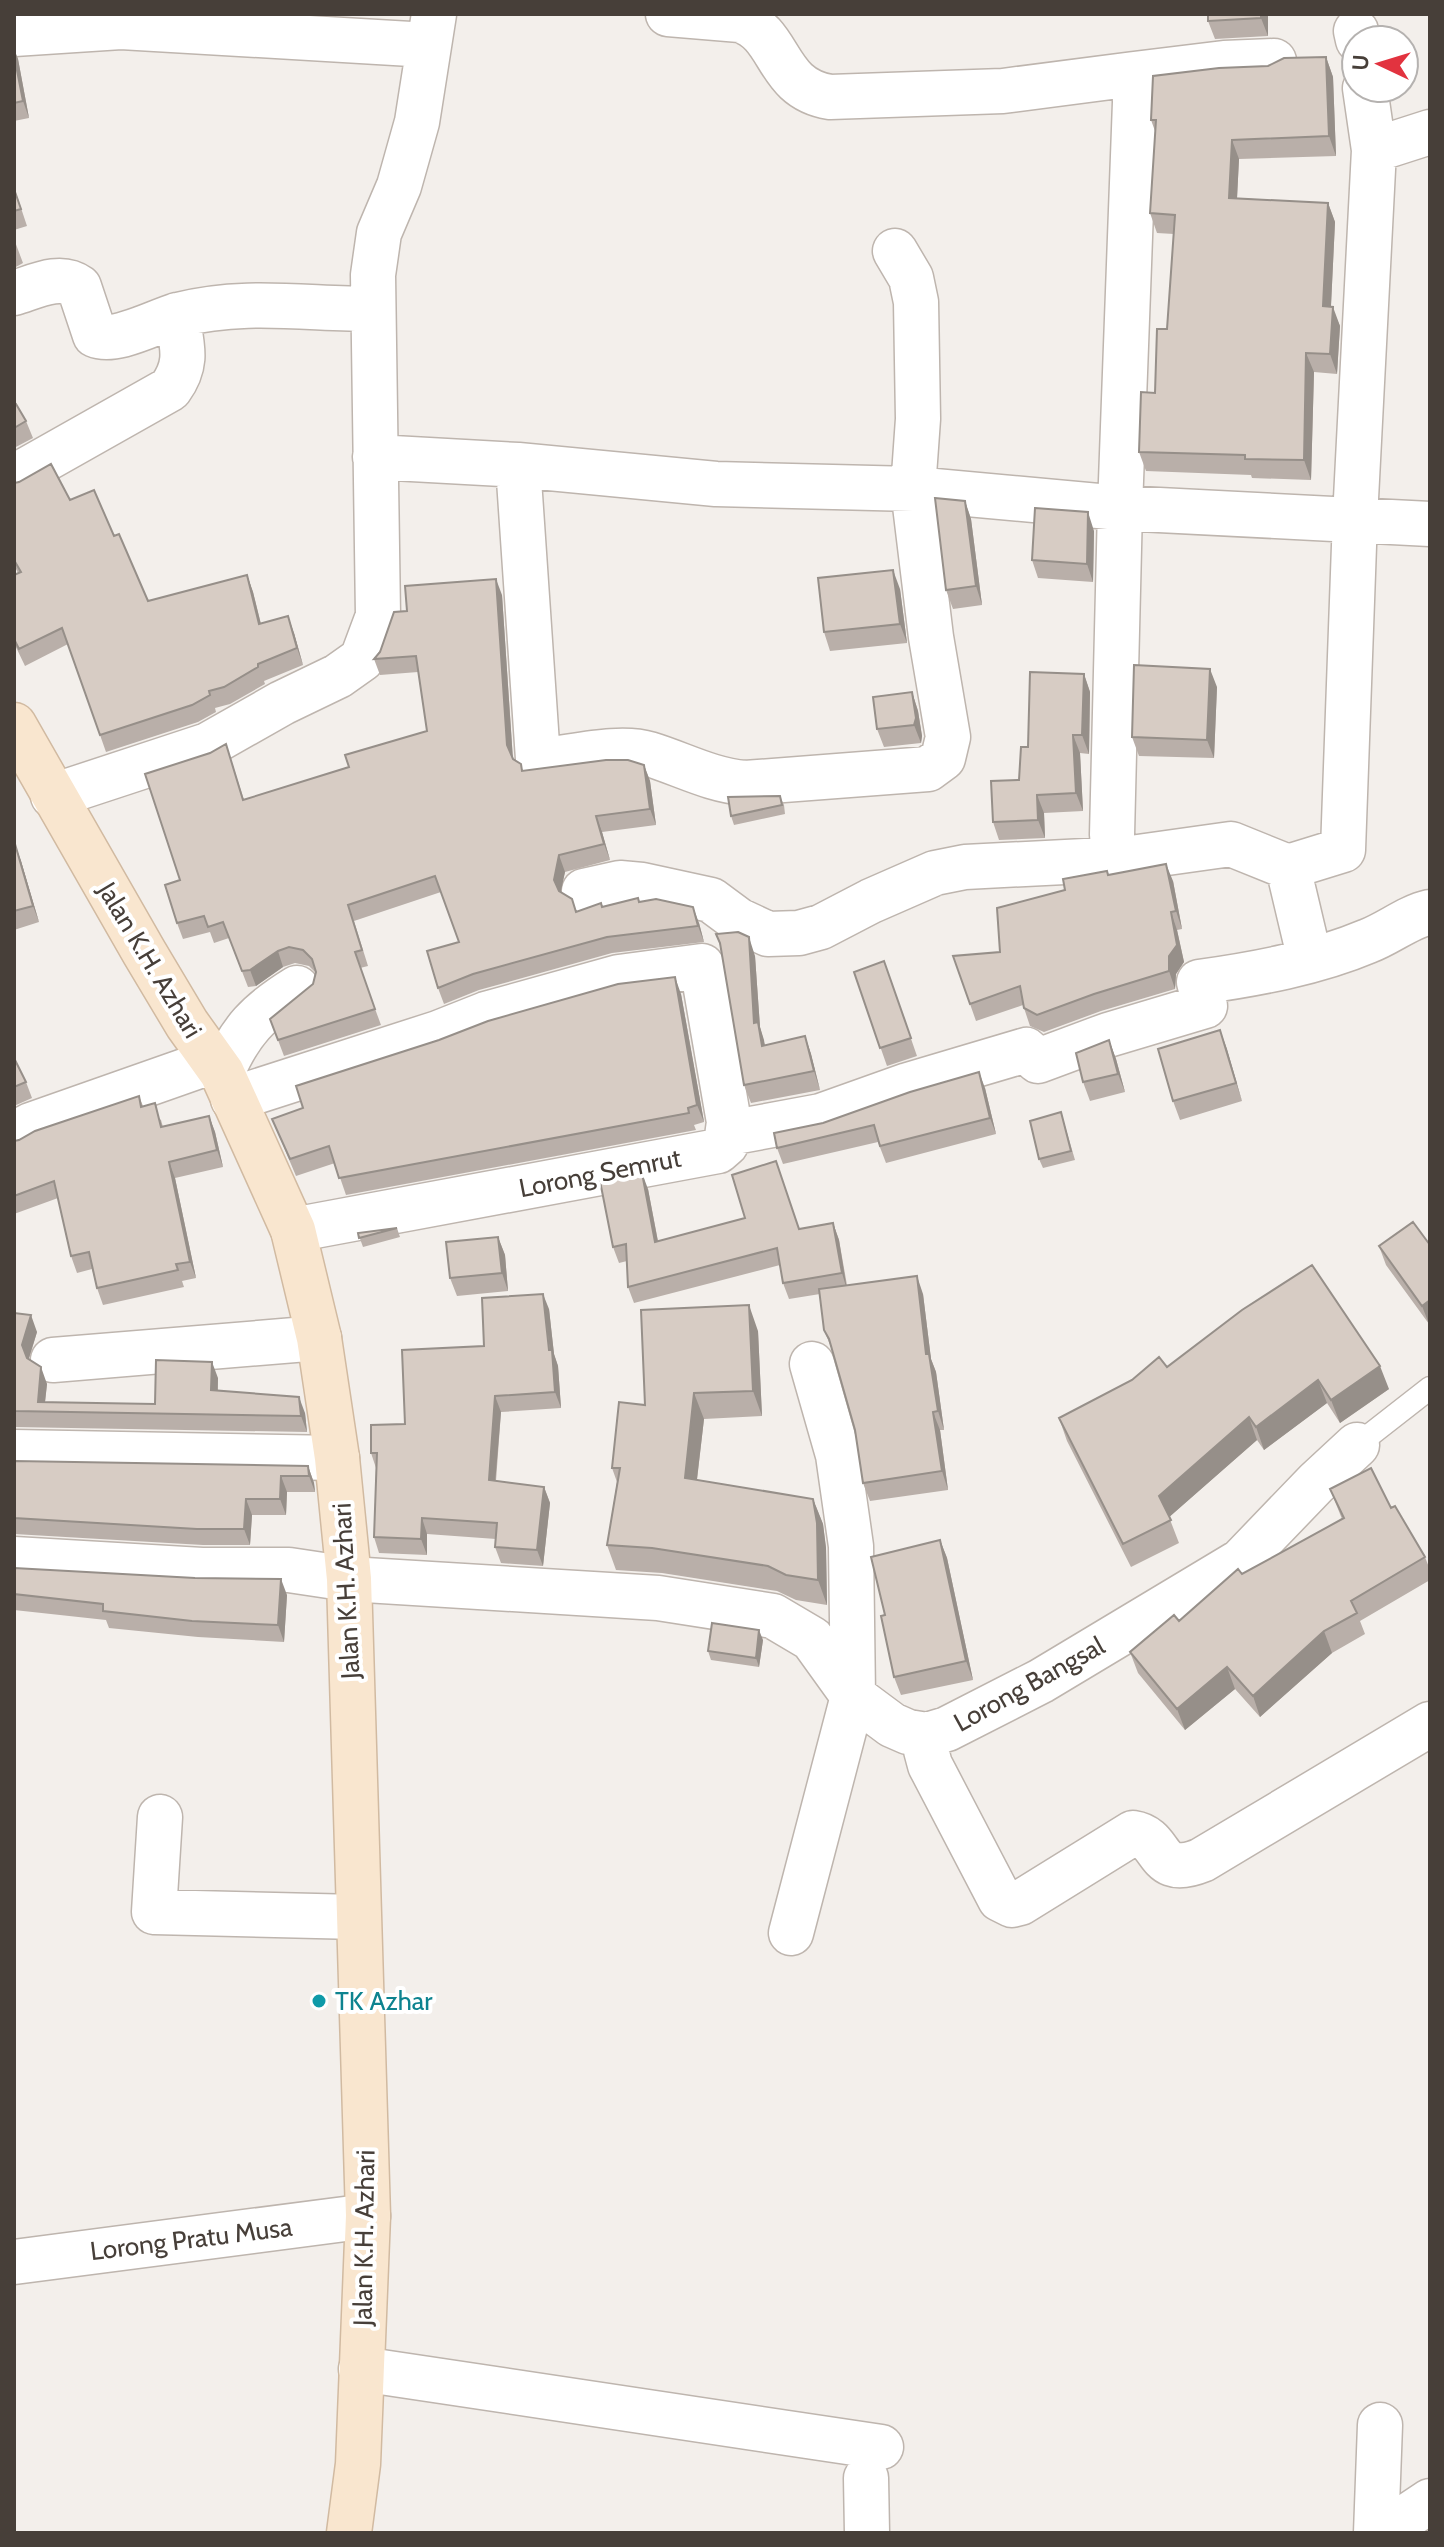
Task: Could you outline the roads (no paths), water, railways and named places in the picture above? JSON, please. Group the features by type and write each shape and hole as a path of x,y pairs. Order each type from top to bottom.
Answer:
{"street":[{"path":"668,14 749,23 758,30 786,73 798,85 814,94 830,97 1003,91 1224,63 1274,61"},
{"path":"14,34 162,21 431,30 417,122 399,186 379,233 373,275 378,616 362,659 338,676 282,703 208,745 53,796"},
{"path":"1112,835 1134,74"},
{"path":"584,891 620,883 667,890 711,900 738,920 768,934 799,933 821,927 935,873 965,867 1124,859 1231,844 1288,867 1343,850 1355,518 1374,150 1367,104"},
{"path":"1374,150 1430,132"},
{"path":"518,465 538,759 626,751 647,753 722,781 745,783 928,769 943,758 948,737 931,637 913,489 918,419 916,302 911,278 895,251"},
{"path":"14,293 53,281 73,283 79,287 95,335 101,338 117,336 177,315 259,304 317,309 373,309"},
{"path":"14,477 170,389 180,375 184,360 177,315"},
{"path":"375,457 518,465 716,484 913,489 1120,508 1430,524"},
{"name":"Jalan K.H. Azhari","path":"19,744 53,796 187,1024 223,1077 293,1230 319,1338 337,1458 349,1579 368,2216 358,2464 349,2533"},
{"path":"1288,867 1310,960"},
{"path":"14,1134 31,1125 223,1077 438,1033 486,1014 619,977 702,966 729,1133 821,1116 908,1085 1026,1050 1038,1061 1108,1035 1205,1006 1199,982 1310,960 1367,942 1430,912"},
{"path":"223,1077 238,1039 248,1025 297,988"},
{"name":"Lorong Semrut","path":"293,1230 718,1151 726,1144 729,1133"},
{"path":"53,1360 319,1338"},
{"path":"791,1933 853,1696 851,1546 838,1455 812,1364"},
{"name":"Lorong Bangsal","path":"14,1559 187,1570 289,1570 349,1579 658,1598 773,1616 812,1639 853,1696 892,1725 927,1735 947,1729 1041,1681 1241,1561 1357,1445"},
{"path":"14,1452 337,1458"},
{"path":"927,1735 926,1750 940,1784 1000,1899 1012,1905 1133,1833 1140,1834 1169,1863 1176,1866 1187,1866 1202,1860 1430,1724"},
{"path":"160,1817 154,1912 358,1917"},
{"name":"Lorong Pratu Musa","path":"14,2262 368,2216"},
{"path":"361,2369 874,2463 867,2533"},
{"path":"1379,2533 1380,2425"},
{"path":"1379,2533 1430,2501"}],"lane":[{"name":"Lorong Bangsal","path":"1357,1445 1430,1388"}],"place":[{"name":"TK Azhar","path":"319,2001"}]}
